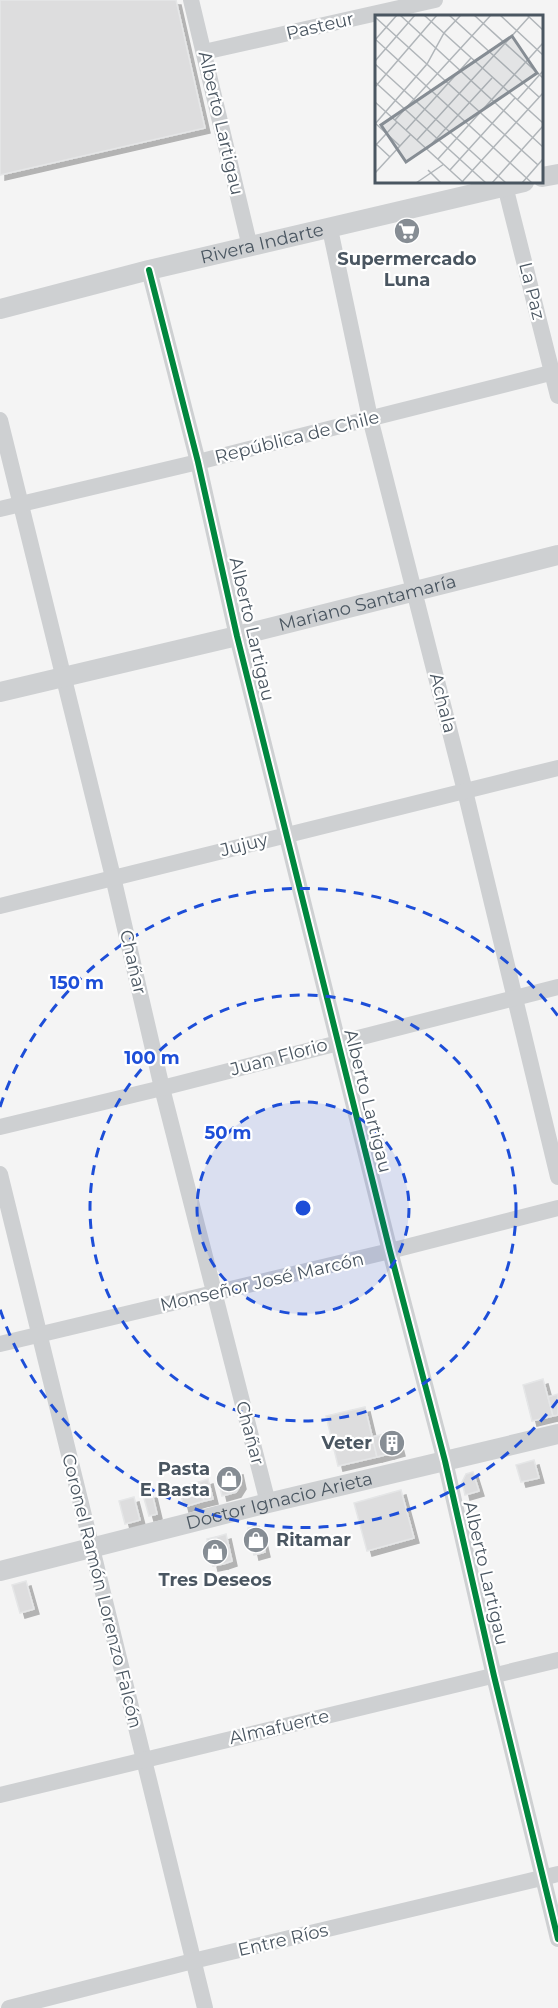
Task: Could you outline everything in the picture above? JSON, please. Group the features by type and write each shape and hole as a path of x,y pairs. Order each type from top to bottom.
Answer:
{"street":[{"name":"Alberto Lartigau","path":"191,0 250,247"},
{"name":"Pasteur","path":"204,52 434,0"},
{"path":"434,0 438,15"},
{"path":"543,177 558,174"},
{"name":"Rivera Indarte","path":"0,309 149,270 330,229 479,187 515,184"},
{"name":"La Paz","path":"515,184 555,372 558,396"},
{"name":"Achala","path":"330,229 370,418 465,791 558,1176"},
{"name":"Alberto Lartigau","path":"149,270 198,462 237,636 444,1461 494,1676 551,1876 558,1939"},
{"name":"República de Chile","path":"0,509 198,462 555,372"},
{"name":"Chañar","path":"0,420 113,877 162,1088 268,1503"},
{"name":"Mariano Santamaría","path":"0,692 237,636 558,555"},
{"name":"Jujuy","path":"0,906 558,768"},
{"name":"Juan Florio","path":"0,1127 558,987"},
{"name":"Coronel Ramón Lorenzo Falcón","path":"0,1174 205,2008"},
{"name":"Monseñor José Marcón","path":"0,1344 390,1251 558,1208"},
{"name":"Doctor Ignacio Arieta","path":"0,1571 268,1503 558,1434"},
{"name":"Almafuerte","path":"0,1795 558,1660"},
{"name":"Entre Ríos","path":"9,2008 193,1961 551,1876"}],"building":[{"path":"0,0 176,0 205,128 0,175"},
{"path":"543,1379 553,1416 532,1421 523,1385"},
{"path":"558,1394 558,1415 553,1416 548,1397"},
{"path":"365,1407 377,1457 338,1466 326,1416"},
{"name":"Veter","path":"395,1432 400,1451 389,1454 384,1434"},
{"path":"384,1434 389,1454 377,1457 372,1437"},
{"path":"534,1460 539,1478 521,1482 516,1465"},
{"name":"Pasta E Basta","path":"238,1470 241,1484 236,1492 222,1496 217,1475"},
{"path":"473,1472 479,1491 465,1495 462,1482 466,1474"},
{"path":"208,1479 213,1499 204,1501 199,1482"},
{"path":"199,1482 204,1501 184,1507 179,1487"},
{"path":"401,1490 414,1538 367,1551 354,1503"},
{"path":"152,1493 157,1514 149,1516 143,1495"},
{"path":"134,1497 140,1520 125,1524 119,1501"},
{"name":"Ritamar","path":"259,1526 265,1552 254,1555 248,1528"},
{"path":"226,1534 232,1561 223,1564 216,1537"},
{"name":"Tres Deseos","path":"216,1537 223,1564 213,1566 207,1539"},
{"path":"26,1581 34,1609 20,1613 12,1585"}],"cycle path":[{"path":"149,270 198,462 237,636 390,1251 445,1461 558,1939"}],"place":[{"name":"Supermercado Luna","path":"407,231"},
{"name":"Veter","path":"392,1443"},
{"name":"Pasta E Basta","path":"229,1479"},
{"name":"Ritamar","path":"256,1540"},
{"name":"Tres Deseos","path":"215,1552"}]}
